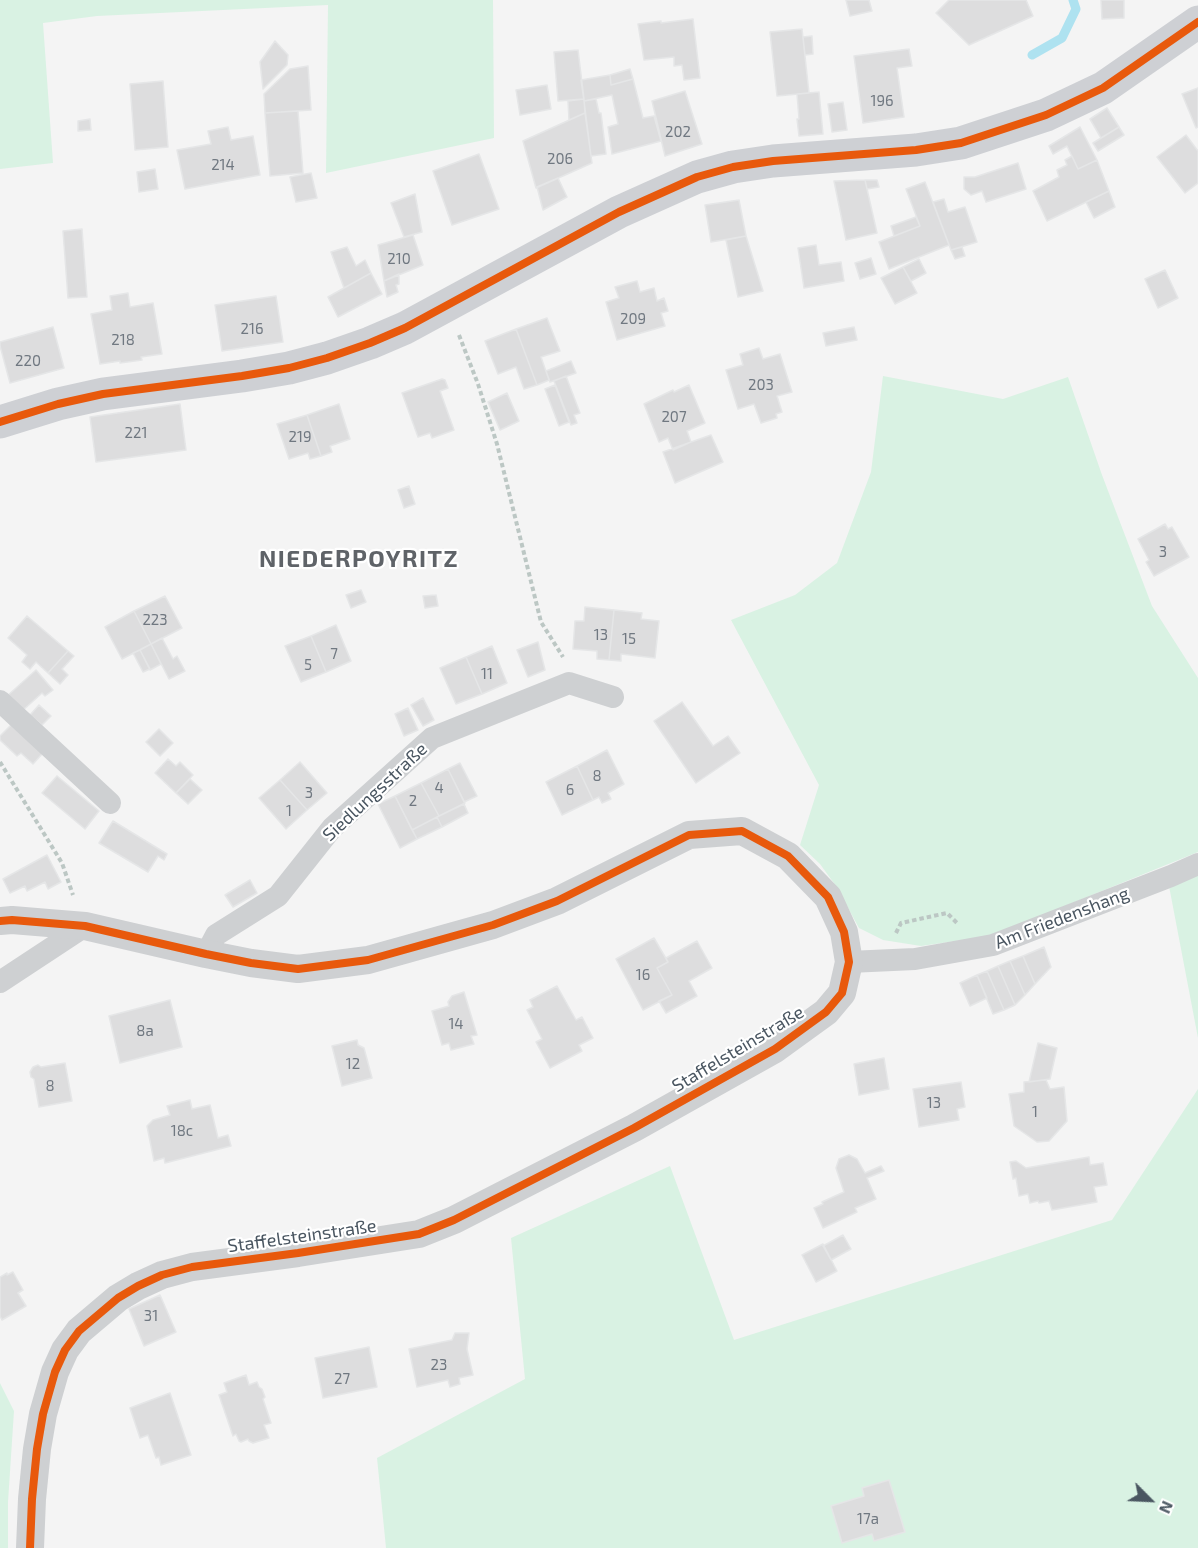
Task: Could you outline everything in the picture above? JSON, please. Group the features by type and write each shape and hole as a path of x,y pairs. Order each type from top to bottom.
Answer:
{"main road":[{"path":"0,422 58,404 92,397 289,368 360,347 405,328 619,212 697,177 733,167 773,161 916,150 961,143 1046,115 1103,88 1198,22"}],"street":[{"name":"Siedlungsstraße","path":"206,954 216,935 278,896 332,828 432,738 569,683 613,697"},
{"path":"0,701 110,803"},
{"name":"Staffelsteinstraße","path":"0,921 85,926 250,963 298,969 368,960 493,925 556,901 689,835 742,831 788,856 828,897 844,932 849,962 842,993 826,1012 775,1049 634,1128 454,1220 419,1234 192,1267 162,1275 118,1298 78,1331 65,1350 55,1372 43,1414 37,1449 30,1548"},
{"name":"Am Friedenshang","path":"849,962 915,959 993,945 1198,864"},
{"path":"0,982 85,926"}],"path":[{"path":"456,327 478,384 497,444 541,622 568,665"},
{"path":"0,762 62,863 85,926"}],"green space":[{"path":"0,0 493,0 494,138 326,173 328,5 97,16 43,23 53,163 0,169"},
{"path":"883,376 1003,399 1068,377 1102,475 1152,606 1198,678 1198,852 991,936 921,946 883,940 859,928 836,886 820,864 800,845 819,785 731,620 795,595 837,563 871,472"},
{"path":"1198,874 1198,1038 1169,886"},
{"path":"1198,1089 1198,1548 386,1548 377,1458 525,1379 511,1238 670,1166 734,1340 1112,1220"},
{"path":"0,1383 14,1411 8,1502 8,1548 0,1548"}],"building":[{"path":"846,0 869,0 872,11 850,16"},
{"path":"949,0 1026,0 1033,16 969,45 936,13"},
{"path":"1101,0 1124,0 1124,18 1102,19"},
{"path":"693,19 700,78 684,80 682,65 674,66 674,57 644,60 638,24"},
{"path":"802,29 809,93 777,96 770,32"},
{"path":"812,36 813,54 805,55 803,37"},
{"path":"275,41 288,55 287,65 263,89 260,62"},
{"path":"909,49 912,66 897,68 904,117 863,123 854,56"},
{"path":"578,50 584,99 558,101 554,52"},
{"path":"308,66 311,110 265,113 264,94 290,69"},
{"path":"630,69 633,79 611,85 610,75"},
{"path":"610,75 611,85 633,79 643,118 654,116 661,141 612,154 608,127 618,124 612,95 584,101 581,80"},
{"path":"163,81 168,147 135,150 130,84"},
{"path":"547,85 551,109 520,115 516,90"},
{"path":"1198,88 1198,127 1196,128 1182,94"},
{"path":"685,91 702,144 665,156 652,101"},
{"path":"819,92 823,134 799,136 797,94"},
{"path":"584,99 585,113 569,120 568,101"},
{"path":"596,99 599,113 601,113 606,154 591,156 584,101"},
{"path":"843,102 847,130 832,132 828,104"},
{"path":"1107,108 1119,127 1101,138 1090,119"},
{"path":"298,111 303,173 270,176 265,113"},
{"path":"585,113 592,163 536,188 523,141"},
{"path":"90,119 91,130 78,131 78,121"},
{"path":"228,127 231,140 253,136 260,175 185,189 177,150 211,144 208,131"},
{"path":"1080,127 1097,160 1078,169 1067,146 1053,154 1049,146"},
{"path":"1119,127 1124,135 1098,151 1093,143"},
{"path":"1186,135 1198,151 1198,183 1185,193 1157,157"},
{"path":"479,154 499,209 452,225 433,171"},
{"path":"1072,156 1078,169 1097,160 1109,191 1047,221 1033,191 1059,177 1057,170 1067,165 1065,160"},
{"path":"1018,163 1026,189 986,202 982,191 971,195 964,189 964,177 975,177"},
{"path":"155,169 158,189 139,192 137,172"},
{"path":"311,173 317,198 296,202 290,177"},
{"path":"558,178 567,197 543,210 537,187"},
{"path":"865,180 877,233 846,240 834,181"},
{"path":"865,180 877,180 879,187 867,189"},
{"path":"925,182 949,245 889,269 879,242 920,226 906,189"},
{"path":"1109,191 1115,207 1094,218 1086,202"},
{"path":"415,194 422,232 404,237 391,203"},
{"path":"944,199 948,212 965,207 977,242 951,250 933,202"},
{"path":"739,200 746,236 711,242 705,205"},
{"path":"916,217 920,226 894,236 891,226"},
{"path":"82,229 87,297 68,298 63,231"},
{"path":"413,235 423,265 384,281 378,245"},
{"path":"746,236 763,291 738,297 726,240"},
{"path":"816,245 819,265 841,262 844,281 804,288 798,248"},
{"path":"347,247 356,266 365,260 371,273 344,288 331,252"},
{"path":"962,247 965,256 955,259 951,250"},
{"path":"871,258 876,274 860,279 855,263"},
{"path":"919,259 926,273 911,281 903,267"},
{"path":"903,267 917,293 895,304 881,278"},
{"path":"1165,270 1178,298 1158,308 1145,279"},
{"path":"371,273 382,294 338,317 328,297"},
{"path":"399,274 399,284 396,285 398,292 387,297 384,281"},
{"path":"637,281 640,292 654,288 657,301 664,298 668,311 661,313 665,326 617,340 606,302 619,298 615,287"},
{"path":"128,293 130,307 153,303 162,354 141,357 142,360 100,364 91,314 112,310 110,296"},
{"path":"276,296 283,342 222,351 215,305"},
{"path":"547,318 560,351 541,357 549,380 537,385 516,329"},
{"path":"53,327 64,368 10,383 0,342"},
{"path":"854,327 857,340 826,346 823,333"},
{"path":"516,329 537,385 524,389 516,367 498,374 485,341"},
{"path":"759,348 763,359 780,354 792,392 777,396 782,412 776,414 777,418 761,423 754,404 738,409 726,370 743,365 740,354"},
{"path":"571,361 576,373 550,382 546,371"},
{"path":"566,376 580,413 574,415 577,423 571,425 554,381"},
{"path":"442,379 445,380 448,388 440,391 454,430 432,438 430,433 418,437 402,393"},
{"path":"555,385 569,422 559,426 545,389"},
{"path":"689,385 705,423 687,431 691,442 673,450 668,438 659,442 644,404"},
{"path":"507,393 519,421 500,430 488,402"},
{"path":"180,404 186,450 96,462 90,417"},
{"path":"339,404 350,439 330,446 332,452 321,456 307,415"},
{"path":"307,415 321,456 310,459 308,453 289,459 277,424"},
{"path":"711,435 723,462 675,483 663,452"},
{"path":"409,486 415,504 404,508 398,490"},
{"path":"1165,524 1168,529 1172,527 1189,557 1154,576 1138,539"},
{"path":"361,590 366,602 351,608 346,595"},
{"path":"436,595 438,606 425,608 423,596"},
{"path":"165,596 182,628 151,644 134,611"},
{"path":"585,607 614,610 609,660 597,659 597,651 573,649 575,621 584,621"},
{"path":"614,610 642,613 641,619 659,621 655,658 621,654 621,661 609,660"},
{"path":"134,611 151,644 122,659 105,627"},
{"path":"27,616 68,651 48,673 36,662 30,669 22,662 27,655 8,638"},
{"path":"336,625 351,661 326,672 311,636"},
{"path":"311,636 326,672 301,682 285,646"},
{"path":"162,638 173,659 177,656 185,671 169,679 151,644"},
{"path":"538,642 545,670 528,677 517,650"},
{"path":"151,644 161,664 150,670 140,650"},
{"path":"492,646 507,683 482,694 466,657"},
{"path":"140,650 150,669 143,672 133,653"},
{"path":"68,651 74,656 62,669 68,675 60,684 48,673"},
{"path":"466,657 482,694 456,704 440,668"},
{"path":"36,670 53,690 45,696 42,693 21,712 6,697"},
{"path":"423,698 434,720 423,726 411,705"},
{"path":"682,702 713,746 728,736 740,753 696,783 654,721"},
{"path":"39,705 51,716 42,725 30,715"},
{"path":"408,708 418,730 404,736 395,714"},
{"path":"11,725 43,753 33,764 21,753 17,756 0,740 0,736"},
{"path":"159,729 173,743 160,756 146,742"},
{"path":"607,750 624,784 608,793 611,799 602,803 599,797 593,800 577,766"},
{"path":"168,759 176,766 180,762 193,775 176,793 155,773"},
{"path":"300,762 327,793 307,810 280,780"},
{"path":"460,763 477,796 464,802 448,769"},
{"path":"577,766 593,800 562,815 546,782"},
{"path":"448,769 465,803 439,816 421,783"},
{"path":"57,776 99,811 85,829 42,793"},
{"path":"190,779 202,790 188,804 176,793"},
{"path":"280,780 307,810 286,829 259,798"},
{"path":"421,783 439,816 412,830 395,796"},
{"path":"395,796 417,839 400,848 378,804"},
{"path":"464,804 468,813 442,827 437,817"},
{"path":"437,817 442,827 417,839 412,830"},
{"path":"113,821 167,854 164,860 158,856 148,872 99,843"},
{"path":"47,855 61,882 48,889 45,882 27,891 25,886 10,893 3,879"},
{"path":"250,880 257,893 233,907 225,895"},
{"path":"654,938 668,962 657,968 672,995 643,1010 616,959"},
{"path":"697,941 712,968 689,981 697,996 666,1013 659,1001 672,995 657,968 668,962 666,958"},
{"path":"1044,947 1051,967 1035,984 1023,956"},
{"path":"1023,956 1035,984 1025,995 1010,961"},
{"path":"1010,961 1025,995 1015,1005 998,966"},
{"path":"998,966 1015,1005 1004,1010 987,971"},
{"path":"987,971 1004,1010 993,1014 977,975"},
{"path":"977,975 987,998 970,1006 960,983"},
{"path":"557,986 576,1020 582,1017 593,1038 579,1045 582,1051 550,1068 536,1042 542,1039 527,1010 533,1007 530,1000"},
{"path":"464,992 477,1035 471,1036 474,1044 451,1050 449,1043 442,1045 432,1011 449,1006 448,1002 452,996"},
{"path":"170,1000 182,1047 120,1063 109,1016"},
{"path":"357,1040 358,1045 364,1048 372,1078 342,1086 332,1046"},
{"path":"1038,1043 1057,1048 1050,1079 1029,1082"},
{"path":"884,1058 889,1089 859,1095 854,1064"},
{"path":"65,1063 72,1101 39,1107 34,1079 30,1072 38,1065 41,1067"},
{"path":"1046,1080 1050,1089 1064,1087 1067,1121 1049,1141 1037,1142 1014,1126 1009,1094 1024,1092 1024,1082"},
{"path":"961,1082 965,1107 957,1109 959,1120 919,1127 913,1089"},
{"path":"190,1100 192,1109 210,1105 218,1138 228,1135 231,1146 165,1163 164,1158 154,1161 147,1126 153,1120 170,1115 167,1106"},
{"path":"849,1155 857,1159 865,1173 881,1166 884,1171 867,1178 876,1199 855,1208 857,1212 823,1228 814,1208 844,1192 836,1168 839,1159"},
{"path":"1089,1157 1090,1165 1103,1163 1107,1185 1094,1187 1097,1202 1052,1210 1049,1201 1030,1203 1028,1194 1019,1196 1010,1162 1016,1161 1026,1168"},
{"path":"843,1235 851,1249 831,1260 823,1246"},
{"path":"823,1244 837,1271 816,1282 802,1255"},
{"path":"13,1272 23,1290 18,1293 26,1306 2,1320 0,1316 0,1277"},
{"path":"160,1295 176,1332 144,1346 129,1309"},
{"path":"455,1333 469,1333 467,1349 473,1375 459,1378 460,1384 450,1387 448,1380 417,1387 409,1349 452,1340"},
{"path":"369,1347 377,1387 323,1398 315,1358"},
{"path":"246,1375 249,1385 257,1382 262,1389 271,1423 264,1425 269,1438 253,1443 248,1439 241,1442 236,1434 233,1436 219,1395 227,1392 224,1383"},
{"path":"170,1393 191,1455 161,1465 159,1457 156,1458 148,1435 140,1438 130,1408"},
{"path":"889,1480 905,1532 874,1541 872,1534 842,1543 831,1506 864,1496 862,1488"}],"waterway":[{"path":"1032,55 1062,38 1076,9 1073,0"}],"cycle path":[{"path":"0,422 58,404 103,394 242,376 289,368 327,358 405,328 619,212 697,177 733,167 773,161 916,150 961,143 1046,115 1103,88 1198,22"},
{"path":"0,921 85,926 206,954 298,969 368,960 493,925 557,901 689,835 742,831 788,856 828,897 844,932 849,962 842,993 826,1012 775,1049 634,1128 454,1220 419,1234 192,1267 162,1275 118,1298 79,1331 65,1350 55,1372 43,1414 37,1449 30,1548"}],"district":[{"name":"NIEDERPOYRITZ","path":"359,559"}]}
